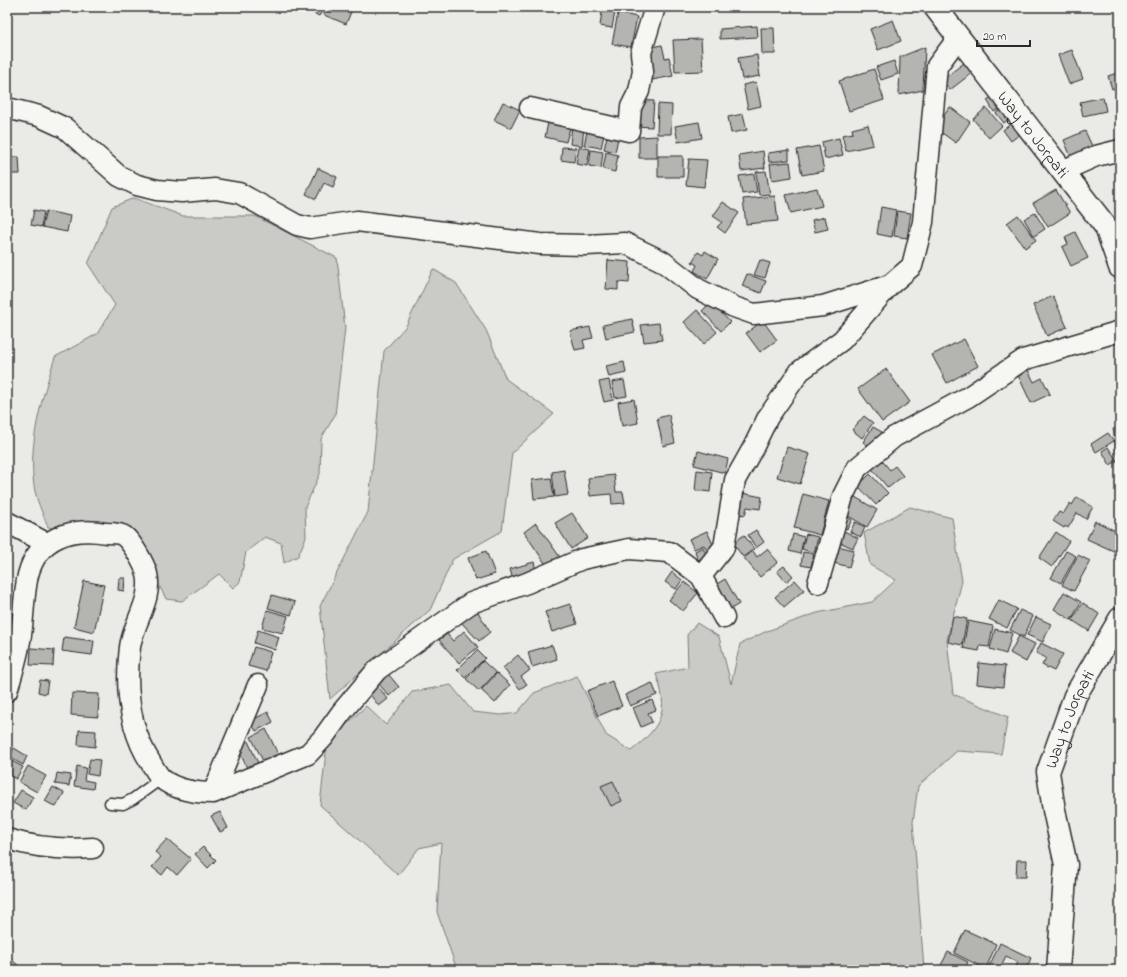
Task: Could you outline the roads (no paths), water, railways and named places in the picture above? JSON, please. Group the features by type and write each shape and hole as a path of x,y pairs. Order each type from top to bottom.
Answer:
{"street":[{"path":"530,108 629,131 631,107 638,91 643,71 641,53 655,7"},
{"name":"Way to Jorpati","path":"937,8 958,38 997,85 1106,228 1119,258"},
{"path":"701,576 724,547 735,480 768,417 800,371 842,340 890,285 912,266 923,222 937,66 958,38"},
{"path":"7,108 38,116 65,128 119,176 137,185 157,190 182,192 215,189 239,193 297,225 310,228 357,221 540,244 625,244 662,261 698,289 734,307 754,314 823,306 890,285"},
{"path":"1062,171 1096,156 1120,150"},
{"path":"818,583 843,496 857,468 894,437 968,397 1023,360 1120,331"},
{"path":"7,522 46,543"},
{"path":"7,691 14,639 32,564 46,543 72,533 95,531 123,535 133,546 147,574 148,590 135,625 130,647 128,692 131,717 140,746 162,778 189,790 201,793 213,793 308,754 323,738 341,713 377,670 471,603 527,583 582,559 629,548 669,552 701,576 724,618"},
{"name":"Way to Jorpati","path":"1058,970 1066,865 1054,810 1048,772 1075,696 1120,618"},
{"path":"213,793 258,686"},
{"path":"7,839 28,846 67,850 93,848"}],"lane":[{"path":"110,803 123,804 133,799 162,778"}]}
